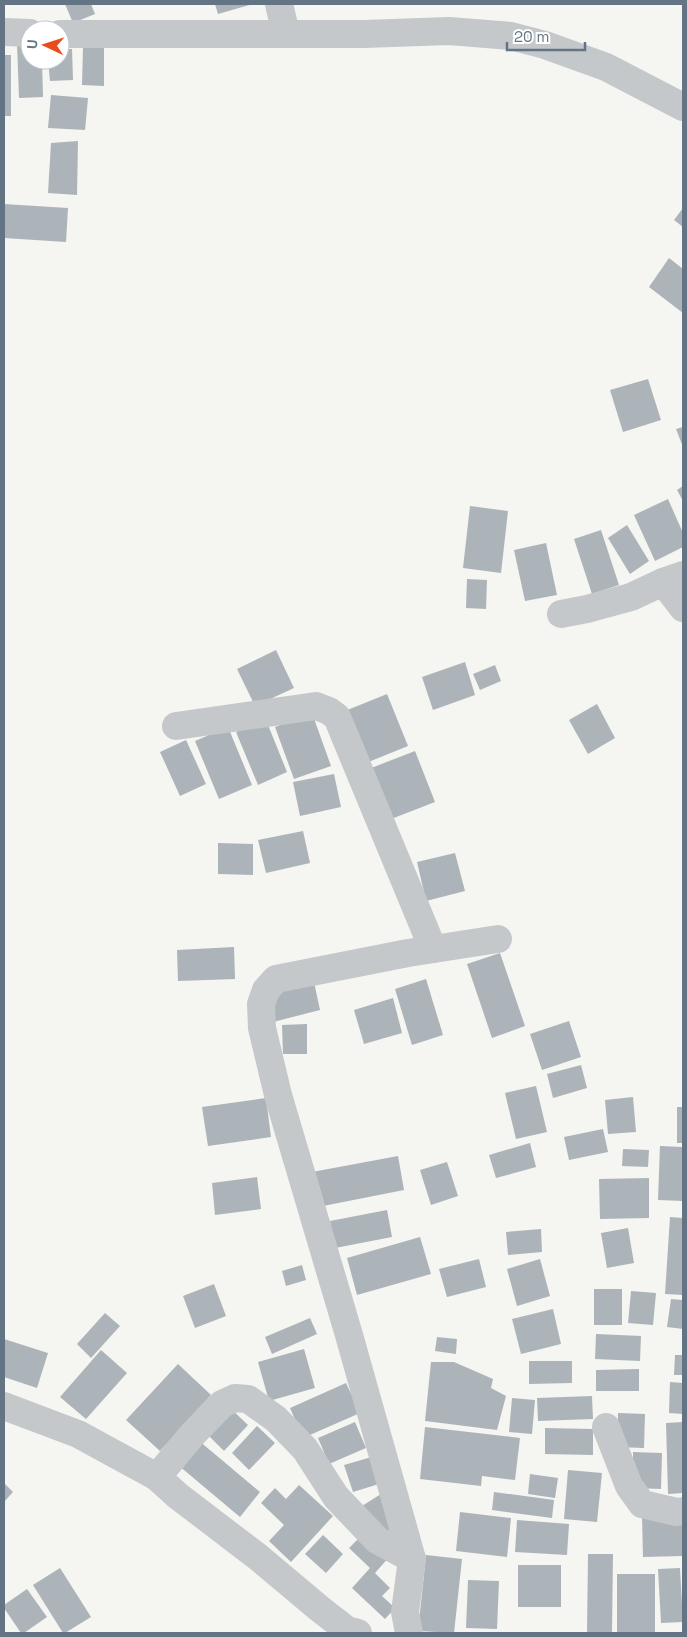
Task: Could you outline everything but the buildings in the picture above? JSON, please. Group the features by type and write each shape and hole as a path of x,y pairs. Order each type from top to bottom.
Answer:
{"street":[{"path":"279,4 286,34"},
{"path":"4,32 20,33"},
{"path":"70,34 449,32 511,36 545,45 606,67 683,108"},
{"path":"561,614 631,597 673,578 683,608"},
{"path":"176,726 316,706 329,711 337,717 433,949"},
{"path":"409,1633 405,1612 412,1559 349,1335 278,1095 262,1028 261,1004 266,990 276,979 433,949 498,939"},
{"path":"157,1477 192,1435 222,1404 235,1398 248,1399 276,1419 305,1449 336,1497 377,1540 412,1559"},
{"path":"4,1406 78,1434 157,1477 178,1496 258,1557 349,1632"},
{"path":"606,1427 629,1486 642,1504 677,1512 683,1511"}]}
